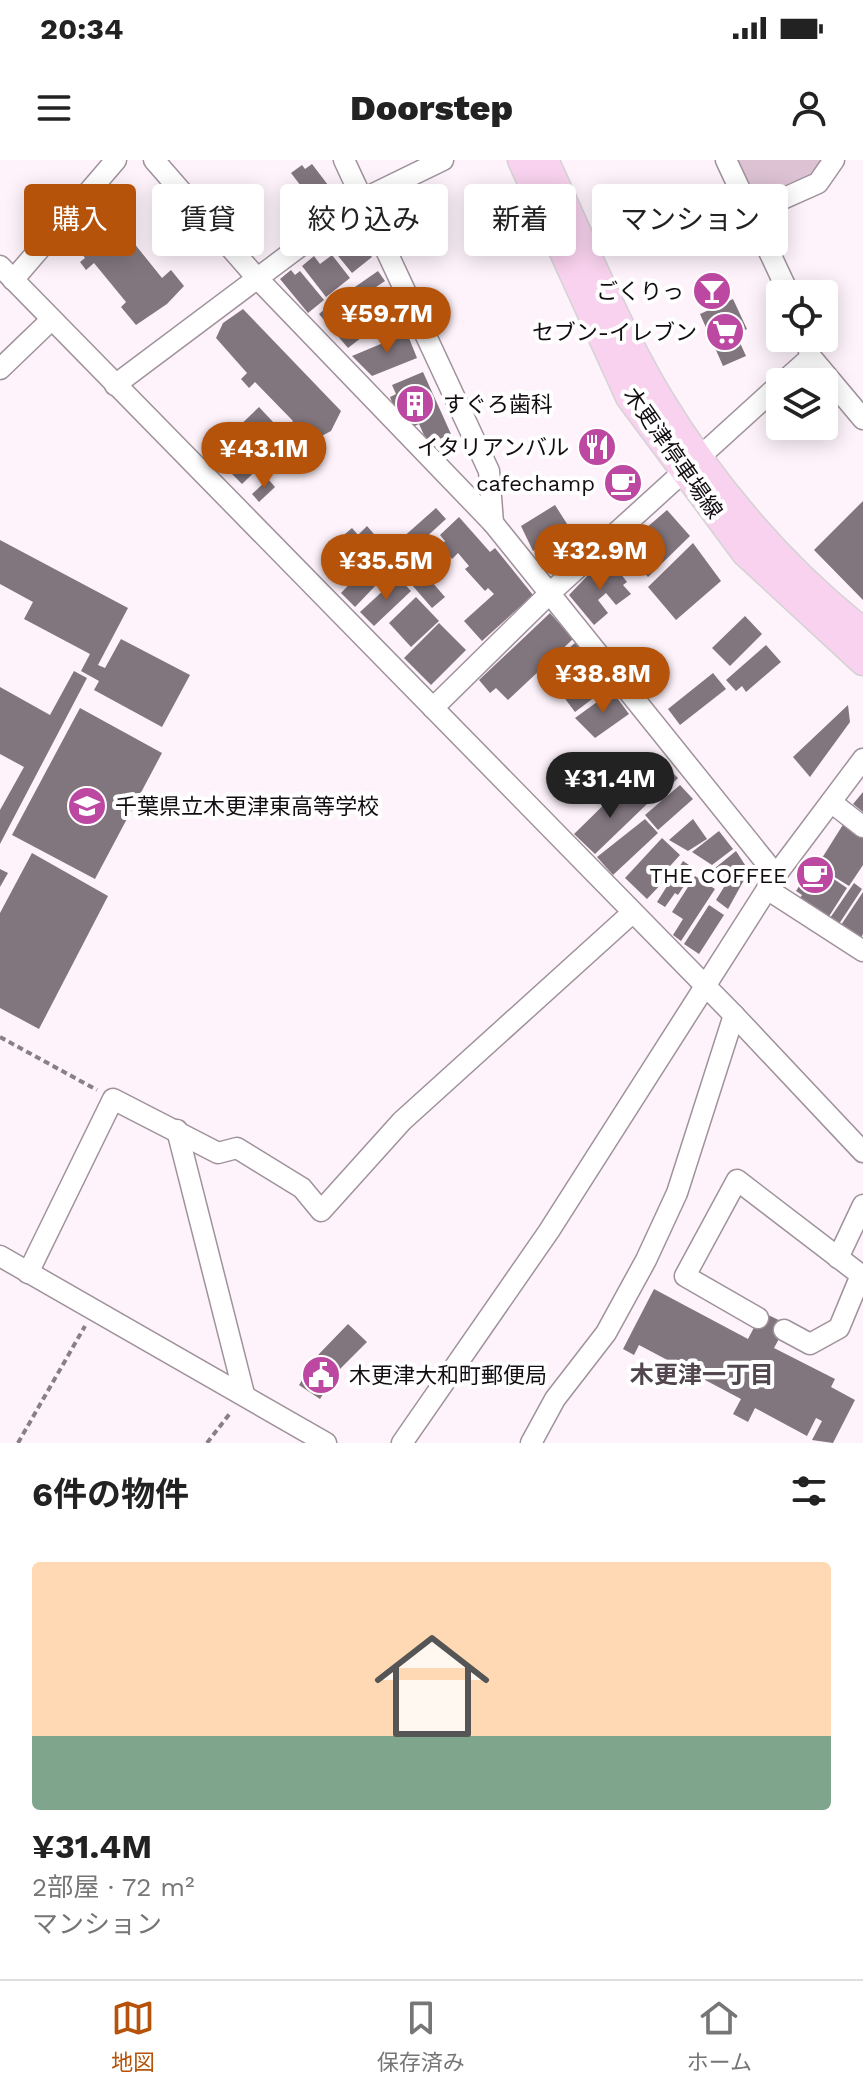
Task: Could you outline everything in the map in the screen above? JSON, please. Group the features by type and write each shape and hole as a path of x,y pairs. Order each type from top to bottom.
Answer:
{"main road":[{"name":"木更津停車場線","path":"521,160 629,397 760,535 863,631"},
{"name":"木更津停車場線","path":"545,160 691,465 745,553 863,662"}],"street":[{"path":"116,160 6,273 734,1015 863,1152"},
{"path":"154,160 256,277 493,523 551,592 771,882 863,951"},
{"path":"344,160 356,184"},
{"path":"394,184 443,160"},
{"path":"726,160 737,184"},
{"path":"788,196 818,183 834,160"},
{"path":"115,385 285,256"},
{"path":"389,256 489,471 493,523"},
{"path":"771,256 782,280"},
{"path":"0,369 51,320"},
{"path":"793,368 805,352"},
{"path":"811,352 863,419"},
{"path":"433,708 551,592 766,397"},
{"path":"402,1443 549,1231 771,882 863,759"},
{"path":"831,802 863,827"},
{"path":"28,1273 113,1099 218,1153 237,1148 302,1188 321,1211 402,1121 632,913"},
{"path":"531,1443 555,1399 606,1333 646,1260 677,1193 734,1015"},
{"path":"177,1130 244,1394"},
{"path":"758,1318 685,1276 737,1180 838,1258 862,1272 839,1328 810,1344 784,1330"},
{"path":"838,1258 863,1205"},
{"path":"0,1256 326,1443"}],"path":[{"path":"0,1037 113,1099"},
{"path":"18,1443 94,1310"},
{"path":"207,1443 244,1394"}],"shaded area":[{"path":"737,160 821,160 810,175 788,184 747,184"}],"building":[{"path":"312,164 327,184 299,184 291,173 302,165 305,169"},
{"path":"136,246 162,278 171,270 184,286 167,304 136,325 121,307 126,302 94,263 86,270 80,262 85,258 83,256 136,256"},
{"path":"314,256 320,264 333,256 350,278 326,297 302,266"},
{"path":"338,256 371,256 372,257 352,273"},
{"path":"291,270 295,275 300,271 324,300 308,313 280,279"},
{"path":"378,271 385,281 358,299 352,289"},
{"path":"342,295 370,331 348,348 319,314"},
{"path":"366,297 370,304 383,297 398,326 376,338 357,302"},
{"name":"セブン-イレブン","path":"733,299 747,329 736,334 746,356 723,366 700,314"},
{"path":"243,309 341,411 331,431 314,440 301,427 295,433 288,426 293,421 255,382 249,388 241,379 247,373 216,338 223,323"},
{"path":"407,333 417,358 372,376 352,356"},
{"name":"すぐろ歯科","path":"423,372 451,434 428,444 419,424 410,428 402,410 396,413 390,397 396,394 392,385"},
{"path":"259,407 289,439 242,484 211,453"},
{"path":"268,479 275,487 259,502 252,494"},
{"path":"863,501 863,600 814,550"},
{"path":"555,505 569,527 533,551 521,526"},
{"path":"436,508 446,519 412,550 401,539"},
{"path":"667,510 690,536 648,577 623,548"},
{"path":"459,517 490,552 495,548 533,595 482,641 464,621 494,594 488,588 485,591 465,569 469,566 458,553 452,559 441,546 445,541 440,535"},
{"path":"367,526 380,541 355,559 338,540 352,528 358,535"},
{"path":"0,540 128,608 98,665 105,668 121,639 190,675 162,727 94,690 99,681 81,671 90,654 24,619 33,602 0,584"},
{"path":"693,543 721,581 676,620 648,587"},
{"path":"390,544 404,558 383,578 369,564"},
{"path":"611,561 627,582 623,585 631,594 616,605 606,593 598,600 608,613 594,625 569,595 592,571 595,575"},
{"path":"365,568 379,582 355,607 341,593"},
{"path":"425,574 445,597 432,608 412,585"},
{"path":"398,577 411,591 374,626 360,612"},
{"path":"416,597 439,621 411,647 389,623"},
{"path":"550,613 573,639 508,700 496,688 490,693 479,680"},
{"path":"745,616 762,634 730,666 712,648"},
{"path":"439,623 466,650 431,685 404,658"},
{"path":"575,643 586,656 563,675 552,662"},
{"path":"766,645 781,662 746,692 742,686 736,691 726,680"},
{"path":"590,664 608,687 575,712 557,688"},
{"path":"74,671 87,678 0,844 0,810 24,767 0,754 0,687 50,715"},
{"path":"713,673 726,689 680,725 668,709"},
{"path":"612,691 629,714 595,738 575,718"},
{"path":"848,705 850,722 810,777 793,757"},
{"path":"80,708 162,753 95,879 12,835"},
{"path":"653,754 678,778 658,798 633,774"},
{"path":"680,785 693,799 658,830 645,815"},
{"path":"620,789 630,798 636,792 647,804 595,854 574,834"},
{"path":"863,792 863,812 853,804"},
{"path":"645,819 658,833 613,875 597,857"},
{"path":"693,819 707,839 688,851 669,840"},
{"path":"844,823 863,835 863,865 849,886 817,866"},
{"path":"719,831 733,849 712,865 692,852"},
{"path":"662,838 680,855 661,876 665,880 647,899 625,878"},
{"path":"736,851 749,871 728,909 716,900 729,879 715,868"},
{"path":"32,853 108,896 39,1029 0,1008 0,913"},
{"path":"683,861 695,869 678,895 675,893 665,907 657,902"},
{"path":"813,865 847,888 828,918 799,899 802,895 796,891"},
{"path":"0,869 8,873 0,887"},
{"path":"695,876 715,889 681,941 673,935 683,919 672,912"},
{"path":"854,883 862,889 839,924 830,918"},
{"path":"863,892 863,934 861,938 841,925"},
{"path":"709,905 724,915 699,954 684,944"},
{"path":"654,1289 748,1339 762,1312 787,1324 774,1348 835,1379 831,1387 855,1400 833,1443 812,1440 822,1421 816,1418 807,1436 755,1408 748,1422 733,1414 741,1399 639,1345 634,1355 623,1349"},
{"path":"348,1324 367,1342 337,1372 320,1399 299,1385 319,1354"}],"place":[{"name":"ごくりっ","path":"712,291"},
{"name":"セブン-イレブン","path":"725,332"},
{"name":"すぐろ歯科","path":"415,404"},
{"name":"イタリアンバル","path":"597,447"},
{"name":"cafechamp","path":"623,483"},
{"name":"千葉県立木更津東高等学校","path":"87,806"},
{"name":"THE COFFEE","path":"815,875"},
{"name":"木更津大和町郵便局","path":"321,1375"}],"district":[{"name":"木更津一丁目","path":"702,1375"}]}
